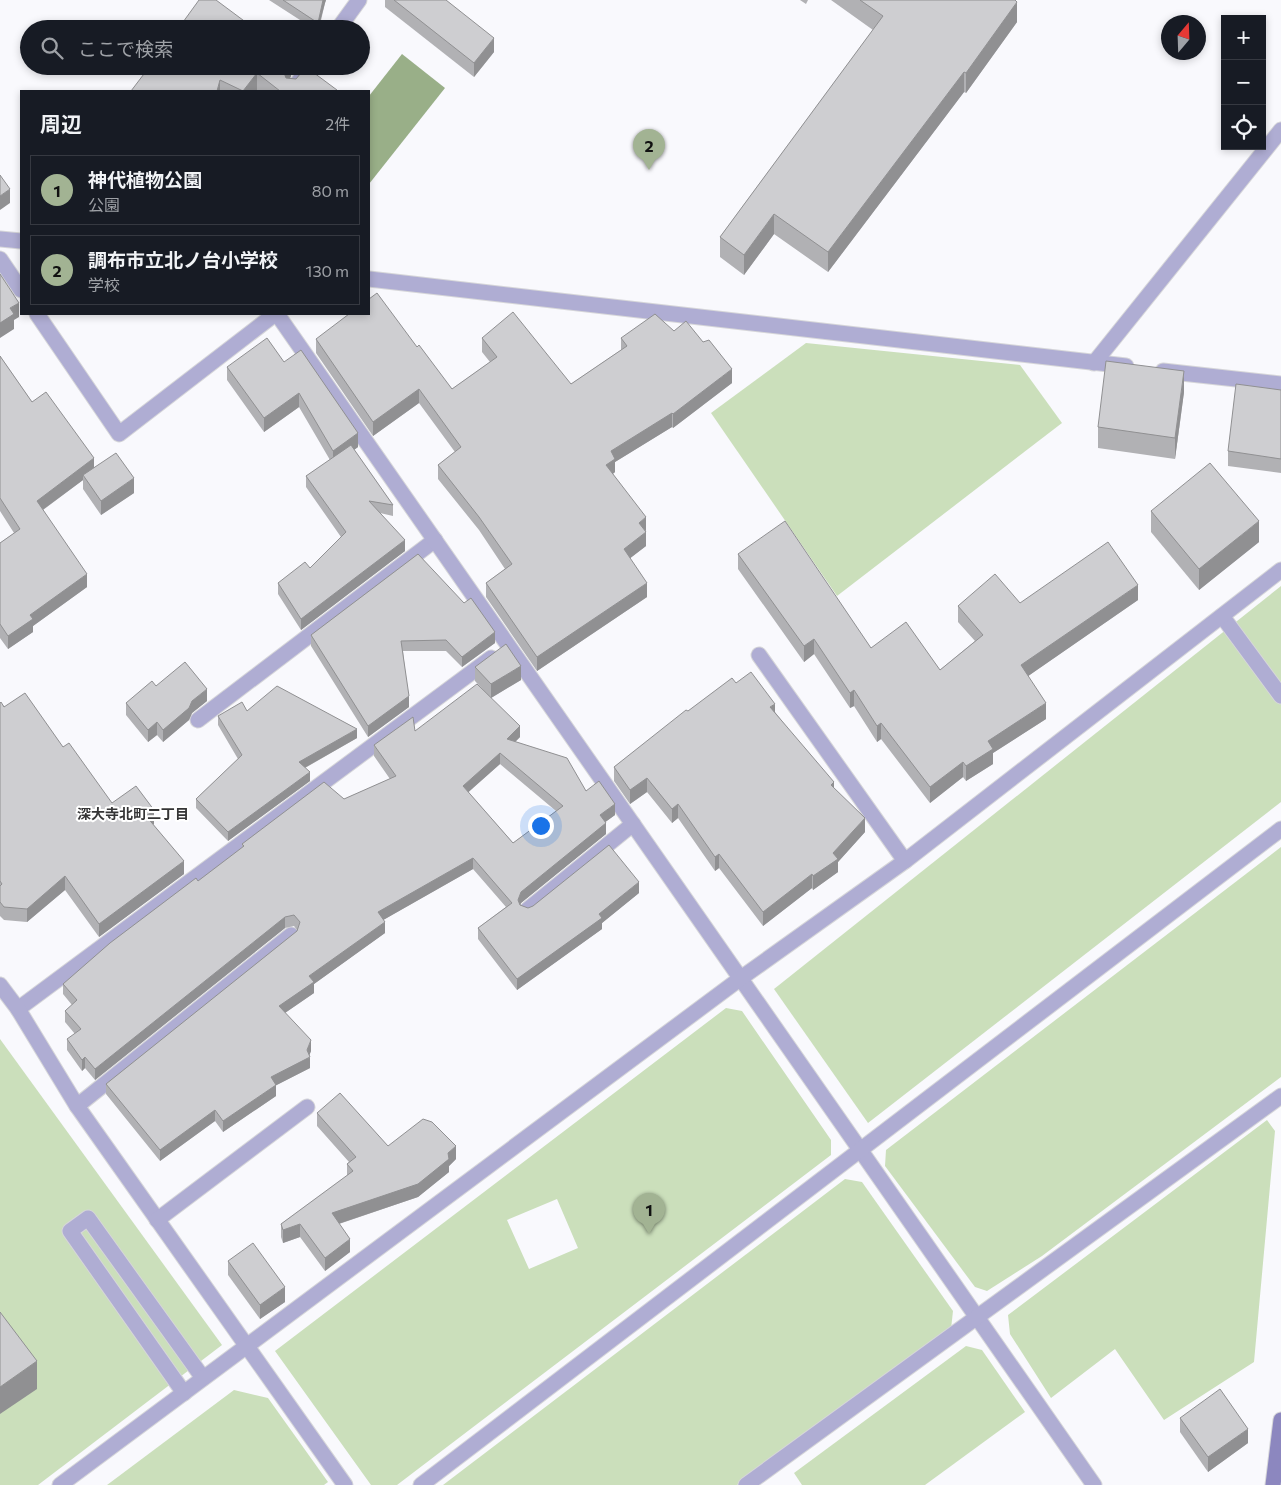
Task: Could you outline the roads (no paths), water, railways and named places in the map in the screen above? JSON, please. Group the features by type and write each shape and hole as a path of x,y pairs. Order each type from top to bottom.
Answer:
{"main road":[{"path":"1273,1485 1281,1420"}],"street":[{"path":"345,20 359,0"},
{"path":"293,90 304,75"},
{"path":"1094,363 1281,130"},
{"path":"0,239 20,241"},
{"path":"0,258 20,288"},
{"path":"370,278 1281,384"},
{"path":"38,315 119,434 275,315"},
{"path":"277,315 1094,1485"},
{"path":"198,720 435,540"},
{"path":"60,1485 741,978 904,861 1281,570"},
{"path":"1222,616 1281,696"},
{"path":"18,1009 508,646"},
{"path":"759,655 904,861"},
{"path":"527,910 633,824"},
{"path":"421,1485 1281,829"},
{"path":"77,1106 291,935"},
{"path":"0,985 18,1009 77,1106 246,1348 345,1485"},
{"path":"746,1485 1281,1096"},
{"path":"157,1220 306,1107"},
{"path":"184,1393 70,1231 88,1218 203,1378"}],"place":[{"name":"調布市立北ノ台小学校","path":"649,170"},
{"name":"神代植物公園","path":"649,1234"}],"district":[{"name":"深大寺北町二丁目","path":"133,814"}]}
